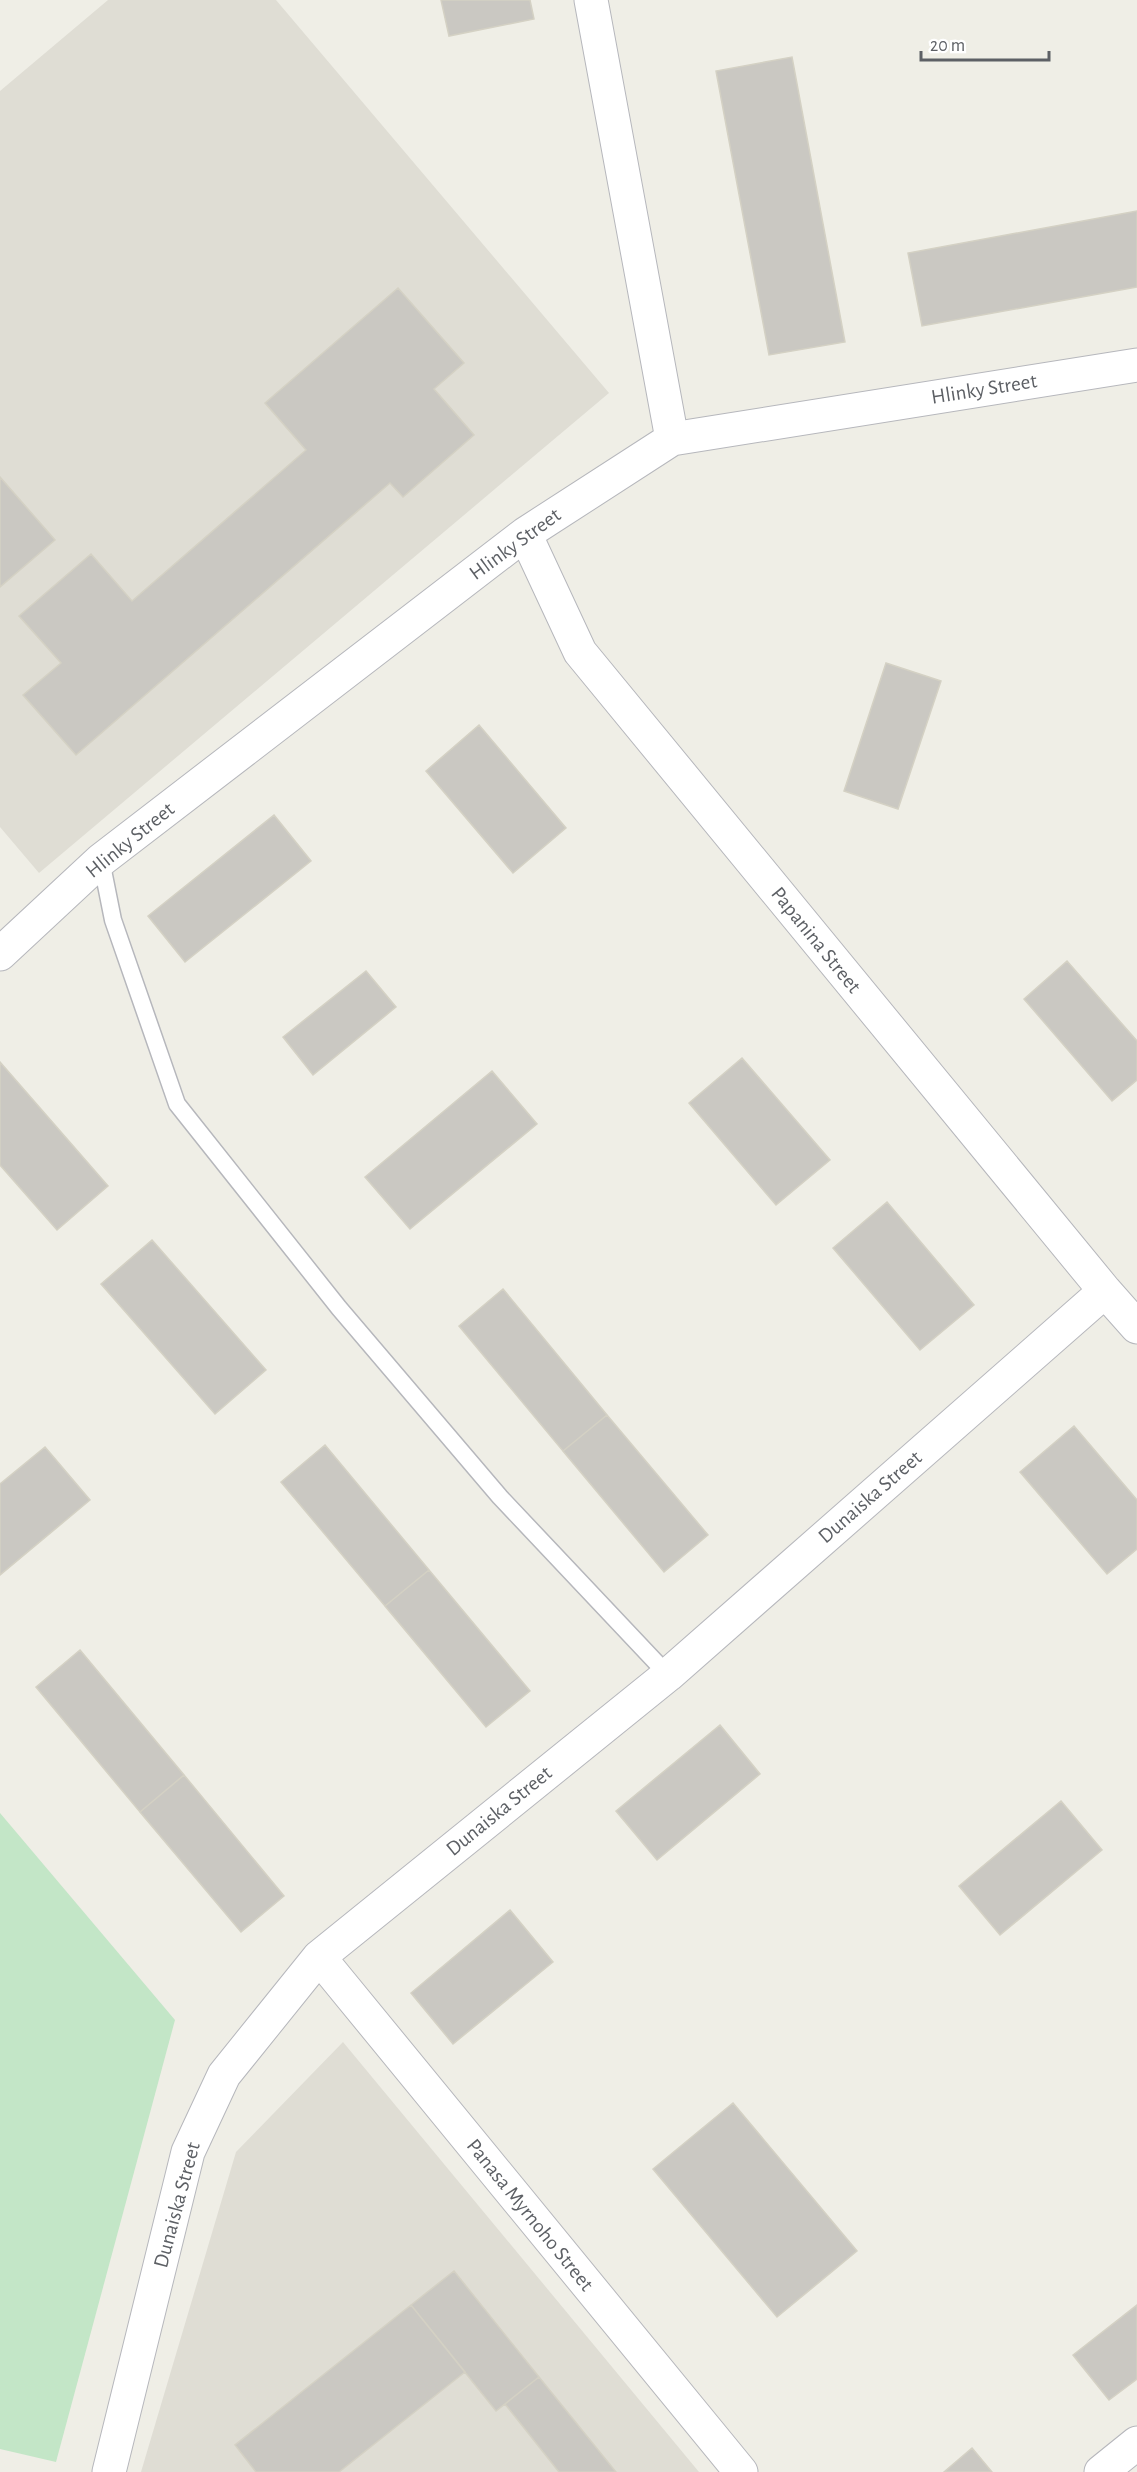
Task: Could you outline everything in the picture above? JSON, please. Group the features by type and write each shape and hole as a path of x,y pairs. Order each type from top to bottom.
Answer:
{"street":[{"path":"591,0 672,439"},
{"name":"Hlinky Street","path":"0,954 101,860 525,534 672,439 1137,365"},
{"name":"Papanina Street","path":"525,534 580,652 1137,1327"},
{"name":"Dunaiska Street","path":"109,2472 188,2152 224,2075 319,1957 668,1674 1105,1291"},
{"name":"Panasa Myrnoho Street","path":"319,1957 741,2472"},
{"path":"1101,2472 1137,2443"}],"lane":[{"path":"101,860 113,920 177,1104 339,1308 500,1497 668,1674"}],"shaded area":[{"path":"108,0 276,0 609,393 39,873 0,827 0,91"},
{"path":"343,2042 699,2472 141,2472 236,2152"}],"green space":[{"path":"0,1813 175,2020 56,2462 0,2449"}],"building":[{"path":"441,0 530,0 534,19 449,36"},
{"path":"792,57 845,342 769,355 716,71"},
{"path":"1137,211 1137,287 922,326 908,253"},
{"path":"398,288 464,363 434,389 474,435 403,497 390,483 76,755 23,695 61,663 19,616 91,554 132,601 306,450 265,403"},
{"path":"0,477 55,540 0,587"},
{"path":"886,663 941,681 898,809 844,791"},
{"path":"479,725 566,828 513,873 426,771"},
{"path":"274,815 311,861 185,962 148,916"},
{"path":"1067,961 1137,1041 1137,1080 1112,1101 1024,999"},
{"path":"366,971 396,1007 313,1075 283,1037"},
{"path":"742,1058 830,1160 776,1205 689,1103"},
{"path":"0,1062 108,1186 57,1230 0,1165"},
{"path":"492,1071 537,1124 410,1229 365,1177"},
{"path":"887,1202 974,1305 920,1350 833,1248"},
{"path":"152,1240 266,1370 215,1414 101,1284"},
{"path":"503,1289 607,1415 563,1451 459,1326"},
{"path":"607,1415 708,1535 664,1572 563,1451"},
{"path":"1074,1426 1137,1500 1137,1549 1107,1574 1020,1472"},
{"path":"325,1445 429,1570 385,1606 281,1482"},
{"path":"45,1447 90,1500 0,1575 0,1484"},
{"path":"429,1570 530,1691 486,1727 385,1606"},
{"path":"80,1650 184,1775 140,1812 36,1687"},
{"path":"720,1725 760,1774 657,1860 616,1811"},
{"path":"184,1775 284,1896 241,1932 140,1812"},
{"path":"1061,1801 1102,1850 1000,1935 959,1886"},
{"path":"510,1910 553,1962 453,2044 411,1993"},
{"path":"733,2103 857,2251 777,2317 653,2169"},
{"path":"454,2271 539,2377 496,2411 411,2305"},
{"path":"411,2305 465,2372 339,2472 256,2472 235,2445"},
{"path":"1137,2305 1137,2379 1109,2400 1073,2355"},
{"path":"539,2377 616,2472 559,2472 505,2404"},
{"path":"972,2448 992,2472 944,2472"}]}
